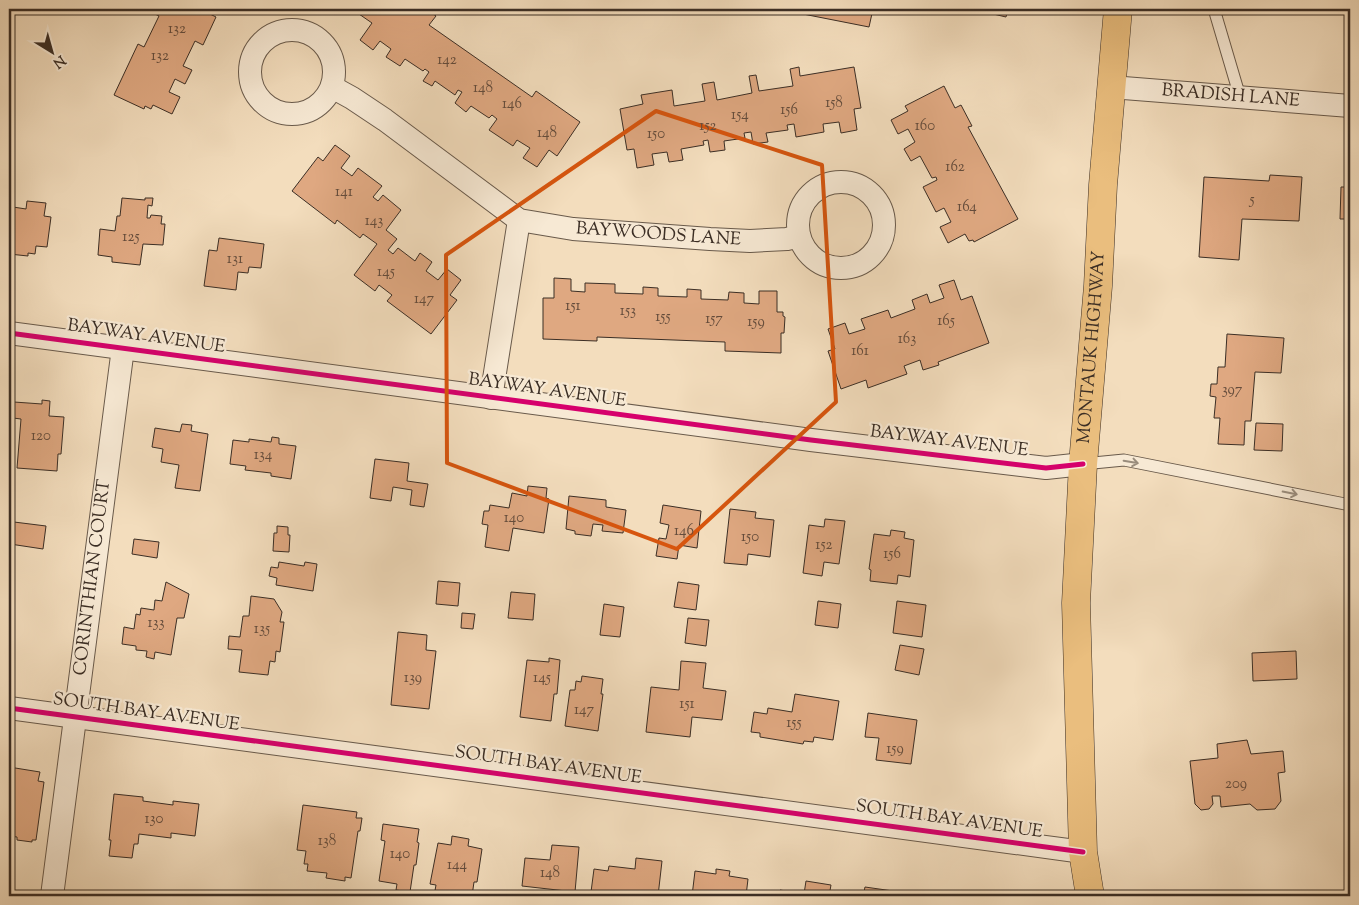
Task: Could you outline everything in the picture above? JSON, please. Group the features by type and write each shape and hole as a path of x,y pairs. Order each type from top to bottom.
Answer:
{"main road":[{"name":"MONTAUK HIGHWAY","path":"1090,896 1083,852 1076,603 1083,464 1118,9"}],"street":[{"name":"BRADISH LANE","path":"1111,86 1350,106"},
{"name":"BAYWOODS LANE","path":"332,87 385,120 519,220 573,229 750,241 787,239 799,236"},
{"path":"491,398 519,220"},
{"name":"BAYWAY AVENUE","path":"9,333 811,440 1046,468 1083,464"},
{"name":"CORINTHIAN COURT","path":"52,896 123,348"},
{"name":"SOUTH BAY AVENUE","path":"9,708 1083,852"}],"lane":[{"path":"1214,9 1240,97"},
{"name":"BAYWAY AVENUE","path":"1083,464 1124,460 1350,505"}],"highlighted area":[{"path":"656,111 822,165 836,402 677,549 447,463 446,255"}],"building":[{"path":"145,9 210,9 208,13 216,17 203,45 195,41 183,66 192,70 185,84 175,79 169,92 180,97 172,114 153,105 151,109 145,106 144,109 114,95 138,44 144,47 159,16"},
{"path":"363,9 426,9 436,16 429,25 532,97 536,91 580,122 557,156 549,150 537,167 523,158 530,148 517,140 513,146 489,130 497,119 492,115 489,118 471,106 466,112 455,103 462,92 458,90 455,95 435,81 432,86 423,81 429,72 425,69 423,71 405,59 400,66 386,57 391,49 380,41 373,50 360,40 372,23 359,14"},
{"path":"804,9 873,9 869,27 803,14"},
{"path":"972,9 1008,9 1006,17"},
{"path":"799,67 800,76 854,67 861,108 854,109 857,130 841,133 839,122 823,124 824,132 796,137 794,124 787,125 788,130 766,133 768,142 753,144 751,132 744,133 745,138 724,141 725,150 710,152 708,140 703,141 704,145 681,149 683,160 669,162 667,152 652,154 654,165 637,168 634,149 627,150 620,109 643,104 641,95 672,90 674,106 705,101 702,84 714,82 717,100 752,93 749,76 756,75 759,91 793,86 790,69"},
{"path":"944,86 955,108 961,105 972,126 968,127 1018,219 974,242 973,240 969,241 965,234 948,243 940,227 951,222 944,208 936,212 923,187 937,180 936,177 932,178 920,156 911,161 904,149 915,142 908,129 898,134 891,120 908,111 905,106"},
{"path":"335,145 350,156 341,168 352,176 358,168 382,186 373,197 378,201 383,195 401,210 386,230 397,239 388,250 393,254 398,248 415,261 420,253 432,262 426,271 438,280 447,269 461,280 450,295 457,300 431,334 387,301 392,295 379,285 375,291 354,275 377,244 363,234 360,238 337,220 335,224 292,191 318,157 323,161"},
{"path":"1270,175 1302,177 1299,221 1242,219 1239,260 1199,257 1204,177 1269,181"},
{"path":"1341,187 1350,187 1350,219 1340,219"},
{"path":"122,198 145,200 145,198 153,198 152,206 148,205 147,218 150,218 151,215 162,216 161,224 165,224 163,245 143,244 140,265 112,262 112,257 98,255 100,229 115,231 117,216 120,216"},
{"path":"27,201 46,203 44,216 51,217 47,247 36,246 35,254 28,253 28,256 9,254 9,218 12,218 13,207 26,209"},
{"path":"219,238 264,244 261,268 249,267 248,273 238,272 236,290 204,286 209,250 217,251"},
{"path":"554,278 571,279 571,291 585,292 585,283 615,284 615,293 643,294 643,287 658,288 658,296 687,297 687,289 701,290 701,299 728,300 729,292 744,293 744,303 759,304 759,291 777,291 777,312 783,312 785,317 784,333 781,333 781,353 725,351 725,342 597,337 597,341 543,339 543,298 554,298"},
{"path":"954,280 961,300 972,296 989,343 938,362 939,365 923,370 920,360 904,366 907,374 868,388 866,380 841,389 828,351 835,349 828,329 845,323 849,334 865,329 861,319 888,310 891,318 915,309 912,300 927,294 930,303 944,298 939,285"},
{"path":"1227,334 1284,338 1281,373 1255,372 1251,421 1245,421 1244,445 1218,444 1220,418 1214,418 1216,397 1210,396 1211,384 1217,384 1218,367 1225,367"},
{"path":"42,400 50,401 49,416 64,417 61,454 58,454 57,471 17,468 21,419 13,418 14,402 42,404"},
{"path":"1256,423 1283,424 1282,451 1254,450"},
{"path":"182,424 192,425 191,431 208,434 200,491 175,488 179,465 161,462 163,449 152,447 155,428 180,432"},
{"path":"272,437 279,438 279,444 296,446 291,479 271,476 271,473 245,470 246,466 230,464 233,440 249,442 249,439 271,442"},
{"path":"375,459 409,463 407,481 428,484 424,507 410,505 412,490 393,487 391,501 370,498"},
{"path":"528,486 547,488 546,498 549,499 544,533 513,528 509,551 485,547 488,525 482,524 484,511 489,511 490,505 509,508 512,493 527,496"},
{"path":"569,496 606,500 606,507 626,510 623,533 602,531 603,525 593,524 591,536 575,534 575,531 566,529"},
{"path":"663,505 701,511 697,548 679,545 677,559 656,556 659,538 666,539 669,525 660,523"},
{"path":"730,509 756,512 755,518 774,520 770,557 748,554 747,565 724,563"},
{"path":"825,519 845,521 839,564 824,562 822,576 803,573 809,525 824,527"},
{"path":"14,522 46,526 43,549 10,544"},
{"path":"277,526 288,527 288,535 290,535 289,552 273,551 274,533 277,533"},
{"path":"891,530 905,532 904,538 914,540 910,577 898,575 897,584 870,581 871,570 869,569 874,534 890,536"},
{"path":"134,539 159,542 157,558 132,554"},
{"path":"279,562 304,566 305,562 317,564 313,591 276,585 277,578 269,576 271,567 278,568"},
{"path":"438,581 460,583 458,606 436,604"},
{"path":"166,582 189,594 184,618 177,618 171,655 155,652 154,659 146,657 147,651 136,650 136,646 122,644 124,627 134,629 136,614 140,615 141,608 154,610 155,600 162,601"},
{"path":"678,582 699,585 696,610 674,607"},
{"path":"511,592 535,594 533,620 508,618"},
{"path":"251,596 274,599 282,612 280,622 284,622 280,652 276,651 275,662 270,661 268,675 239,672 242,650 228,649 229,636 240,637 243,616 249,616"},
{"path":"818,601 841,604 838,628 815,625"},
{"path":"897,601 926,605 922,637 893,633"},
{"path":"604,604 624,607 620,637 600,635"},
{"path":"462,613 475,614 473,629 461,628"},
{"path":"688,618 709,620 706,646 685,643"},
{"path":"398,632 427,635 426,650 436,651 429,709 391,705"},
{"path":"900,645 924,649 919,675 895,670"},
{"path":"1296,651 1297,679 1253,681 1252,653"},
{"path":"549,658 560,660 557,694 554,694 551,721 520,717 527,660 549,662"},
{"path":"681,661 706,663 703,688 726,691 722,720 692,717 690,737 646,732 651,687 679,690"},
{"path":"582,676 603,679 598,731 565,726 570,690 575,690 576,681 581,682"},
{"path":"795,694 839,701 833,740 814,737 813,742 804,741 803,744 760,737 760,733 751,732 754,712 767,714 768,708 792,712"},
{"path":"868,713 917,720 911,764 876,760 879,738 865,737"},
{"path":"1247,740 1251,754 1283,751 1285,772 1278,773 1281,801 1275,809 1257,810 1250,804 1221,807 1220,796 1212,796 1213,804 1209,809 1201,810 1195,804 1190,761 1218,758 1217,744"},
{"path":"9,767 40,772 38,781 44,782 36,840 32,840 32,842 17,840 17,837 9,836"},
{"path":"114,794 143,797 143,801 173,805 173,801 199,804 195,836 171,833 171,838 139,834 138,844 134,844 132,858 109,856"},
{"path":"303,805 357,812 356,818 362,818 360,831 358,831 351,878 345,877 345,881 326,878 327,873 307,871 308,864 304,864 306,851 297,850"},
{"path":"383,824 419,829 416,865 414,865 410,892 396,890 397,884 379,881 385,841 381,840"},
{"path":"452,836 469,839 468,846 482,849 477,882 474,882 472,896 434,896 436,885 430,884 438,843 451,845"},
{"path":"552,845 579,847 575,892 522,886 525,858 550,860"},
{"path":"636,858 662,861 658,896 604,896 604,894 591,892 594,869 608,871 609,866 635,869"},
{"path":"716,869 730,871 729,876 748,879 746,896 692,896 695,871 716,874"},
{"path":"806,881 831,885 829,896 779,896 780,890 804,894"},
{"path":"865,887 893,891 892,896 863,896"}],"cycle path":[{"path":"9,333 811,440 1046,468 1083,464"},
{"path":"9,708 1083,852"}]}
